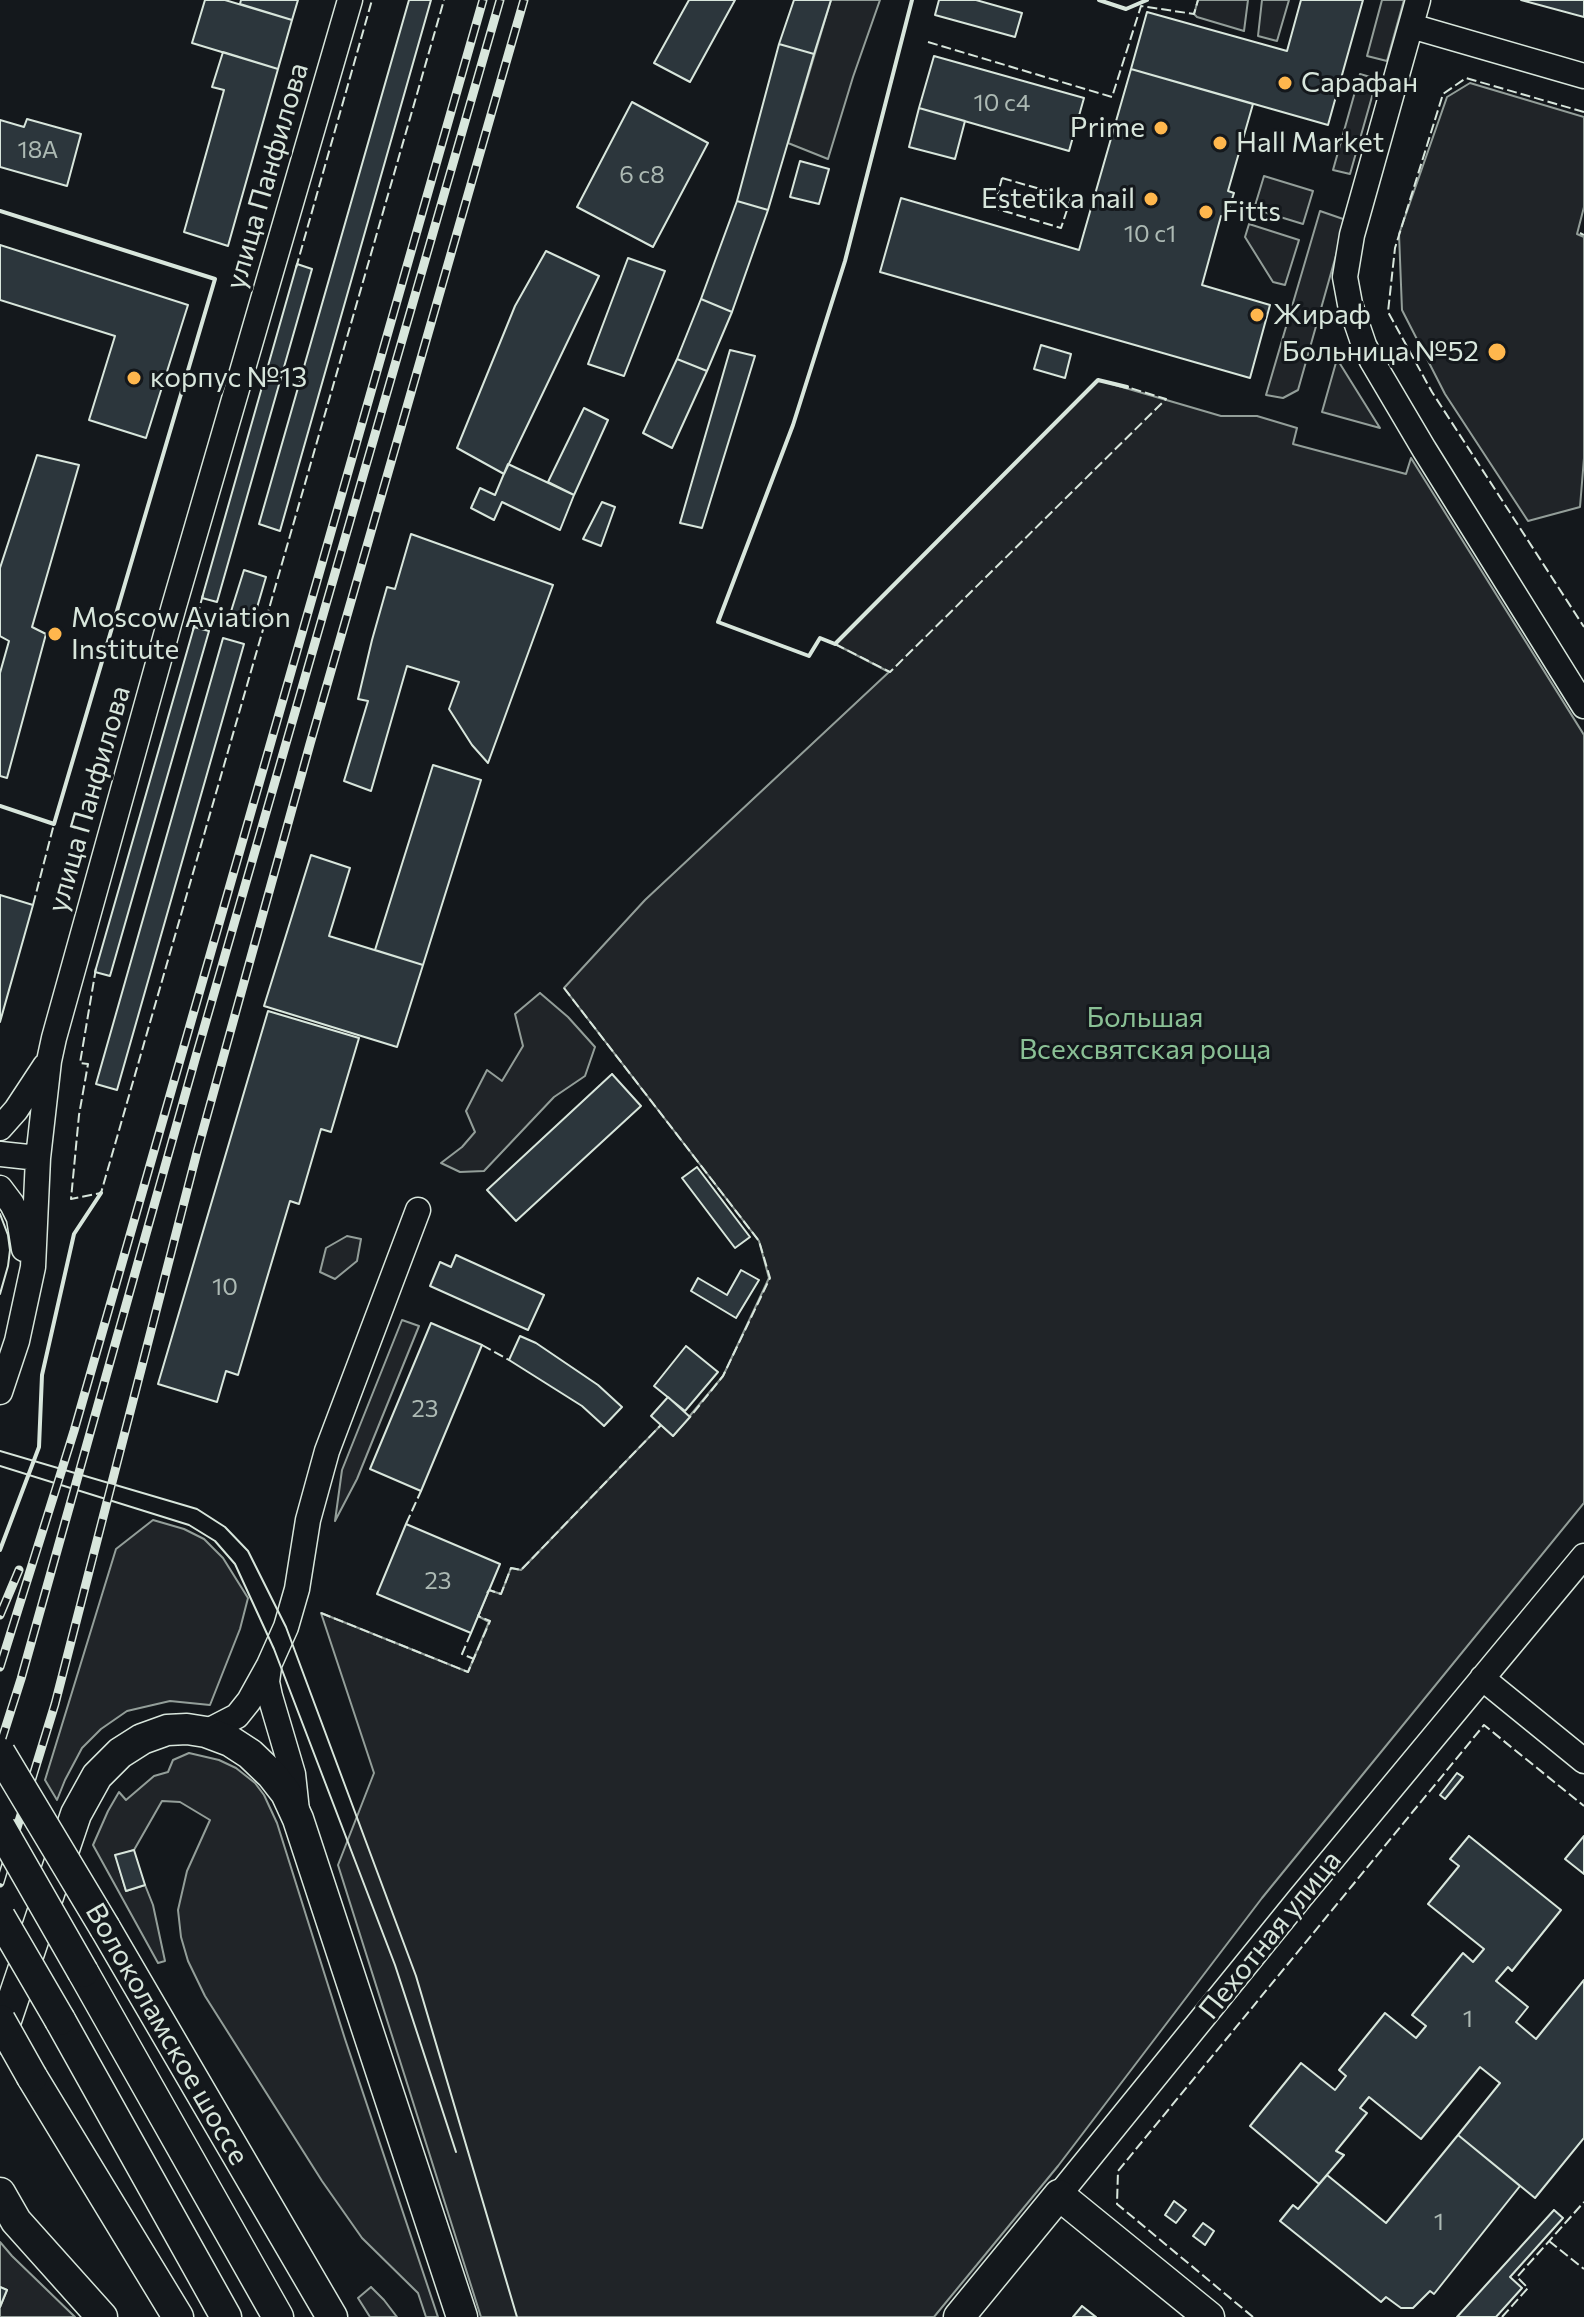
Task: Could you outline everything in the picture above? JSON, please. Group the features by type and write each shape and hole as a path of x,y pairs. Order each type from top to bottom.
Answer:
{"main road":[{"path":"0,2038 76,1814 97,1776 120,1753 142,1739 167,1730 206,1732 230,1741 250,1754 272,1775 286,1793 298,1819 460,2314"},
{"name":"Волоколамское шоссе","path":"0,1753 332,2317"},
{"name":"Волоколамское шоссе","path":"0,1827 278,2317"},
{"path":"0,1917 226,2317"},
{"path":"0,2020 178,2317"},
{"path":"0,2193 16,2221 102,2317"},
{"path":"1059,2195 1209,2317"},
{"name":"Пехотная улица","path":"959,2317 1059,2195"}],"street":[{"name":"улица Панфилова","path":"0,1392 17,1341 33,1267 38,1158 49,1061 95,885 350,0"},
{"path":"1418,0 1352,235 1345,277 1350,304 1372,361 1584,706"},
{"path":"1411,26 1584,76"},
{"path":"0,1128 49,1061"},
{"path":"0,1154 38,1158"},
{"path":"0,1188 12,1204 23,1232 27,1287"},
{"path":"206,1732 237,1716 249,1701 286,1627 294,1601 308,1520 327,1451 418,1210"},
{"name":"Пехотная улица","path":"1059,2195 1584,1556"},
{"path":"269,1665 267,1682 293,1774 298,1819"},
{"path":"1482,1678 1584,1761"}],"green space":[{"path":"831,0 880,0 828,159 788,143"},
{"path":"1198,0 1248,0 1244,31 1197,17 1194,14"},
{"path":"1262,0 1289,0 1277,41 1258,36"},
{"path":"1382,0 1404,0 1387,61 1367,56"},
{"path":"1360,74 1377,79 1350,174 1333,170"},
{"name":"Больница №52","path":"1470,83 1584,117 1584,207 1577,234 1584,237 1584,458 1580,507 1528,521 1445,394 1402,310 1399,234 1447,97"},
{"path":"1264,176 1313,191 1303,224 1254,209"},
{"path":"1320,211 1346,220 1298,390 1283,398 1266,395"},
{"path":"1249,224 1299,240 1285,285 1273,282 1245,237"},
{"path":"1337,359 1380,428 1322,412"},
{"name":"Большая Всехсвятская роща","path":"1098,380 1221,416 1257,416 1297,428 1293,444 1406,474 1411,458 1584,735 1584,1503 1262,1898 1058,2166 934,2317 481,2317 338,1865 374,1773 321,1613 468,1672 489,1622 478,1616 489,1590 501,1594 511,1568 521,1570 661,1425 673,1436 723,1376 769,1278 759,1241 564,988 645,900 889,672 835,644"},
{"path":"540,993 568,1017 595,1047 585,1076 554,1097 484,1171 460,1172 441,1163 475,1132 466,1111 487,1070 502,1081 523,1046 515,1014"},
{"path":"347,1236 361,1239 357,1261 335,1279 320,1272 326,1248"},
{"path":"402,1320 419,1326 357,1479 335,1521 342,1470"},
{"path":"153,1520 204,1539 223,1558 248,1598 240,1629 210,1705 170,1701 127,1711 101,1729 82,1748 57,1800 45,1780 116,1549"},
{"path":"189,1753 219,1760 236,1768 255,1783 277,1823 438,2317 426,2317 418,2293 362,2238 322,2181 205,1996 188,1961 178,1910 187,1871 210,1820 180,1802 162,1801 134,1850 116,1856 126,1891 145,1885 153,1905 165,1961 158,1963 93,1845 119,1792 126,1800 154,1776 168,1772 173,1760"},
{"path":"0,2242 75,2317 0,2317 0,2307 7,2290 0,2287"},
{"path":"371,2287 397,2317 370,2317 358,2298"}],"building":[{"path":"205,0 225,0 292,20 278,69 192,43"},
{"path":"241,0 298,0 292,20 240,4"},
{"path":"409,0 431,0 280,531 259,524"},
{"path":"689,0 735,0 690,82 654,63"},
{"path":"794,0 831,0 814,54 779,44"},
{"path":"939,0 976,0 1022,13 1015,37 935,15"},
{"path":"1301,0 1363,0 1328,125 1131,69 1147,12 1287,51"},
{"path":"1521,0 1584,0 1584,17"},
{"path":"779,44 814,54 768,210 737,201"},
{"path":"223,52 278,69 228,246 184,232 224,90 212,87"},
{"path":"934,56 1084,98 1069,151 919,108"},
{"path":"1131,69 1253,104 1228,191 1234,193 1226,217 1221,216 1202,285 1270,305 1250,378 880,272 901,198 1079,250"},
{"path":"632,102 708,143 653,247 577,207"},
{"path":"919,108 965,121 955,159 909,147"},
{"path":"27,119 81,134 67,186 0,167 0,120 24,127"},
{"path":"800,161 829,169 819,204 790,197"},
{"path":"737,201 768,210 732,312 701,299"},
{"name":"корпус №13","path":"0,245 188,305 146,438 89,420 115,336 0,300"},
{"path":"546,251 599,276 504,474 457,448 515,306"},
{"path":"628,258 665,271 624,376 588,364"},
{"path":"297,264 312,269 217,602 202,598"},
{"path":"701,299 732,312 707,371 677,359"},
{"path":"1041,345 1071,354 1065,378 1034,369"},
{"path":"730,350 755,356 702,528 680,523"},
{"path":"677,359 707,371 672,448 643,433"},
{"path":"584,408 608,420 574,495 548,482"},
{"path":"37,455 79,465 32,627 46,634 7,778 0,776 0,673 9,641 0,636 0,568"},
{"path":"508,464 574,495 560,530 502,502 494,520 471,508 480,488 495,495"},
{"path":"602,502 615,507 601,546 583,539"},
{"path":"411,534 553,585 488,763 472,745 449,709 459,682 407,666 371,791 344,781 368,701 358,699 372,640 387,587 395,589"},
{"path":"244,570 266,577 251,628 228,621"},
{"path":"194,627 209,631 110,976 95,972"},
{"path":"223,638 244,644 117,1090 96,1084"},
{"path":"433,765 481,780 423,965 375,950"},
{"path":"311,855 350,868 329,936 423,965 397,1047 264,1006"},
{"path":"0,895 33,905 0,1022"},
{"path":"268,1011 359,1038 331,1132 321,1129 299,1204 290,1201 238,1375 226,1371 217,1402 158,1384"},
{"path":"612,1074 641,1106 516,1221 487,1190"},
{"path":"697,1167 750,1237 735,1248 682,1178"},
{"path":"456,1255 544,1295 528,1330 430,1286 440,1262 451,1267"},
{"path":"741,1270 759,1280 736,1318 691,1291 698,1278 727,1295"},
{"path":"431,1323 482,1345 421,1491 370,1469"},
{"path":"520,1336 536,1343 598,1385 622,1407 604,1426 582,1406 509,1360"},
{"path":"686,1346 718,1372 685,1411 654,1386"},
{"path":"668,1397 690,1417 673,1436 651,1416"},
{"path":"406,1524 500,1564 471,1633 377,1594"},
{"path":"1457,1773 1463,1777 1445,1799 1440,1795"},
{"path":"1469,1836 1561,1910 1512,1971 1508,1967 1496,1981 1528,2007 1516,2022 1536,2039 1584,1980 1584,2138 1535,2198 1458,2135 1500,2083 1480,2067 1421,2139 1369,2097 1360,2108 1367,2113 1336,2151 1344,2155 1319,2184 1250,2126 1301,2063 1335,2090 1346,2076 1339,2070 1385,2013 1416,2038 1426,2026 1412,2015 1463,1953 1473,1962 1484,1949 1428,1904 1459,1866 1450,1859"},
{"path":"1584,1836 1584,1874 1565,1859"},
{"path":"134,1850 145,1885 126,1891 115,1855"},
{"path":"1458,2135 1520,2186 1434,2294 1430,2291 1413,2308 1401,2308 1386,2297 1381,2302 1280,2221 1293,2205 1298,2209 1327,2175 1386,2223"},
{"path":"1174,2201 1186,2210 1176,2223 1165,2215"},
{"path":"1554,2210 1563,2218 1510,2277 1522,2288 1496,2317 1457,2317"},
{"path":"1203,2223 1214,2231 1205,2245 1193,2236"},
{"path":"0,2287 7,2290 0,2307"},
{"path":"1082,2306 1096,2317 1073,2317"}],"tram line":[{"path":"0,1214 10,1250 0,1294"},
{"path":"0,1451 197,1509 225,1527 248,1551 286,1627 416,1976 517,2317"},
{"path":"0,1466 189,1525 215,1541 235,1564 274,1649 395,1965 456,2152"}],"railway":[{"path":"0,1667 74,1431 483,0"},
{"path":"0,1745 500,0"},
{"path":"0,1883 55,1704 197,1152 310,744 524,0"},
{"path":"0,1615 19,1570"}],"fence":[{"path":"296,268 372,0"},
{"path":"96,968 80,1063 88,1064 79,1115 71,1199 101,1193 444,0"},
{"path":"928,42 1112,97 1141,6 1194,14 1198,0"},
{"path":"1584,112 1466,78 1443,94 1395,248 1388,312 1432,392 1584,627"},
{"path":"1002,178 1071,198 1061,228 994,208 1002,178"},
{"path":"1580,233 1584,235"},
{"path":"835,644 890,672 1166,399 1127,387"},
{"path":"193,630 203,595"},
{"path":"33,905 54,824"},
{"path":"564,988 759,1241 770,1278 723,1376 690,1417"},
{"path":"482,1345 509,1360"},
{"path":"487,1593 489,1590 501,1594 511,1568 521,1570 661,1425"},
{"path":"406,1524 421,1491"},
{"path":"321,1613 468,1672 490,1621 478,1616 480,1612"},
{"path":"471,1633 462,1654 474,1659"},
{"path":"1253,2317 1117,2204 1118,2171 1484,1725 1584,1806"},
{"path":"1502,2317 1528,2288 1517,2277 1584,2202"},
{"path":"1549,2241 1584,2269"}],"wall":[{"path":"912,0 845,261 793,425 718,622 809,656 820,638 835,644 1098,380 1127,387"},
{"path":"1099,0 1126,9 1147,0"},
{"path":"0,211 215,279 54,824 0,806"},
{"path":"0,1550 39,1447 42,1375 74,1234 101,1193"}],"place":[{"name":"Сарафан","path":"1285,83"},
{"name":"Prime","path":"1161,128"},
{"name":"Hall Market","path":"1220,143"},
{"name":"Estetika nail","path":"1151,199"},
{"name":"Fitts","path":"1206,212"},
{"name":"Жираф","path":"1257,315"},
{"name":"Больница №52","path":"1497,352"},
{"name":"корпус №13","path":"134,378"},
{"name":"Moscow Aviation Institute","path":"55,634"}]}
